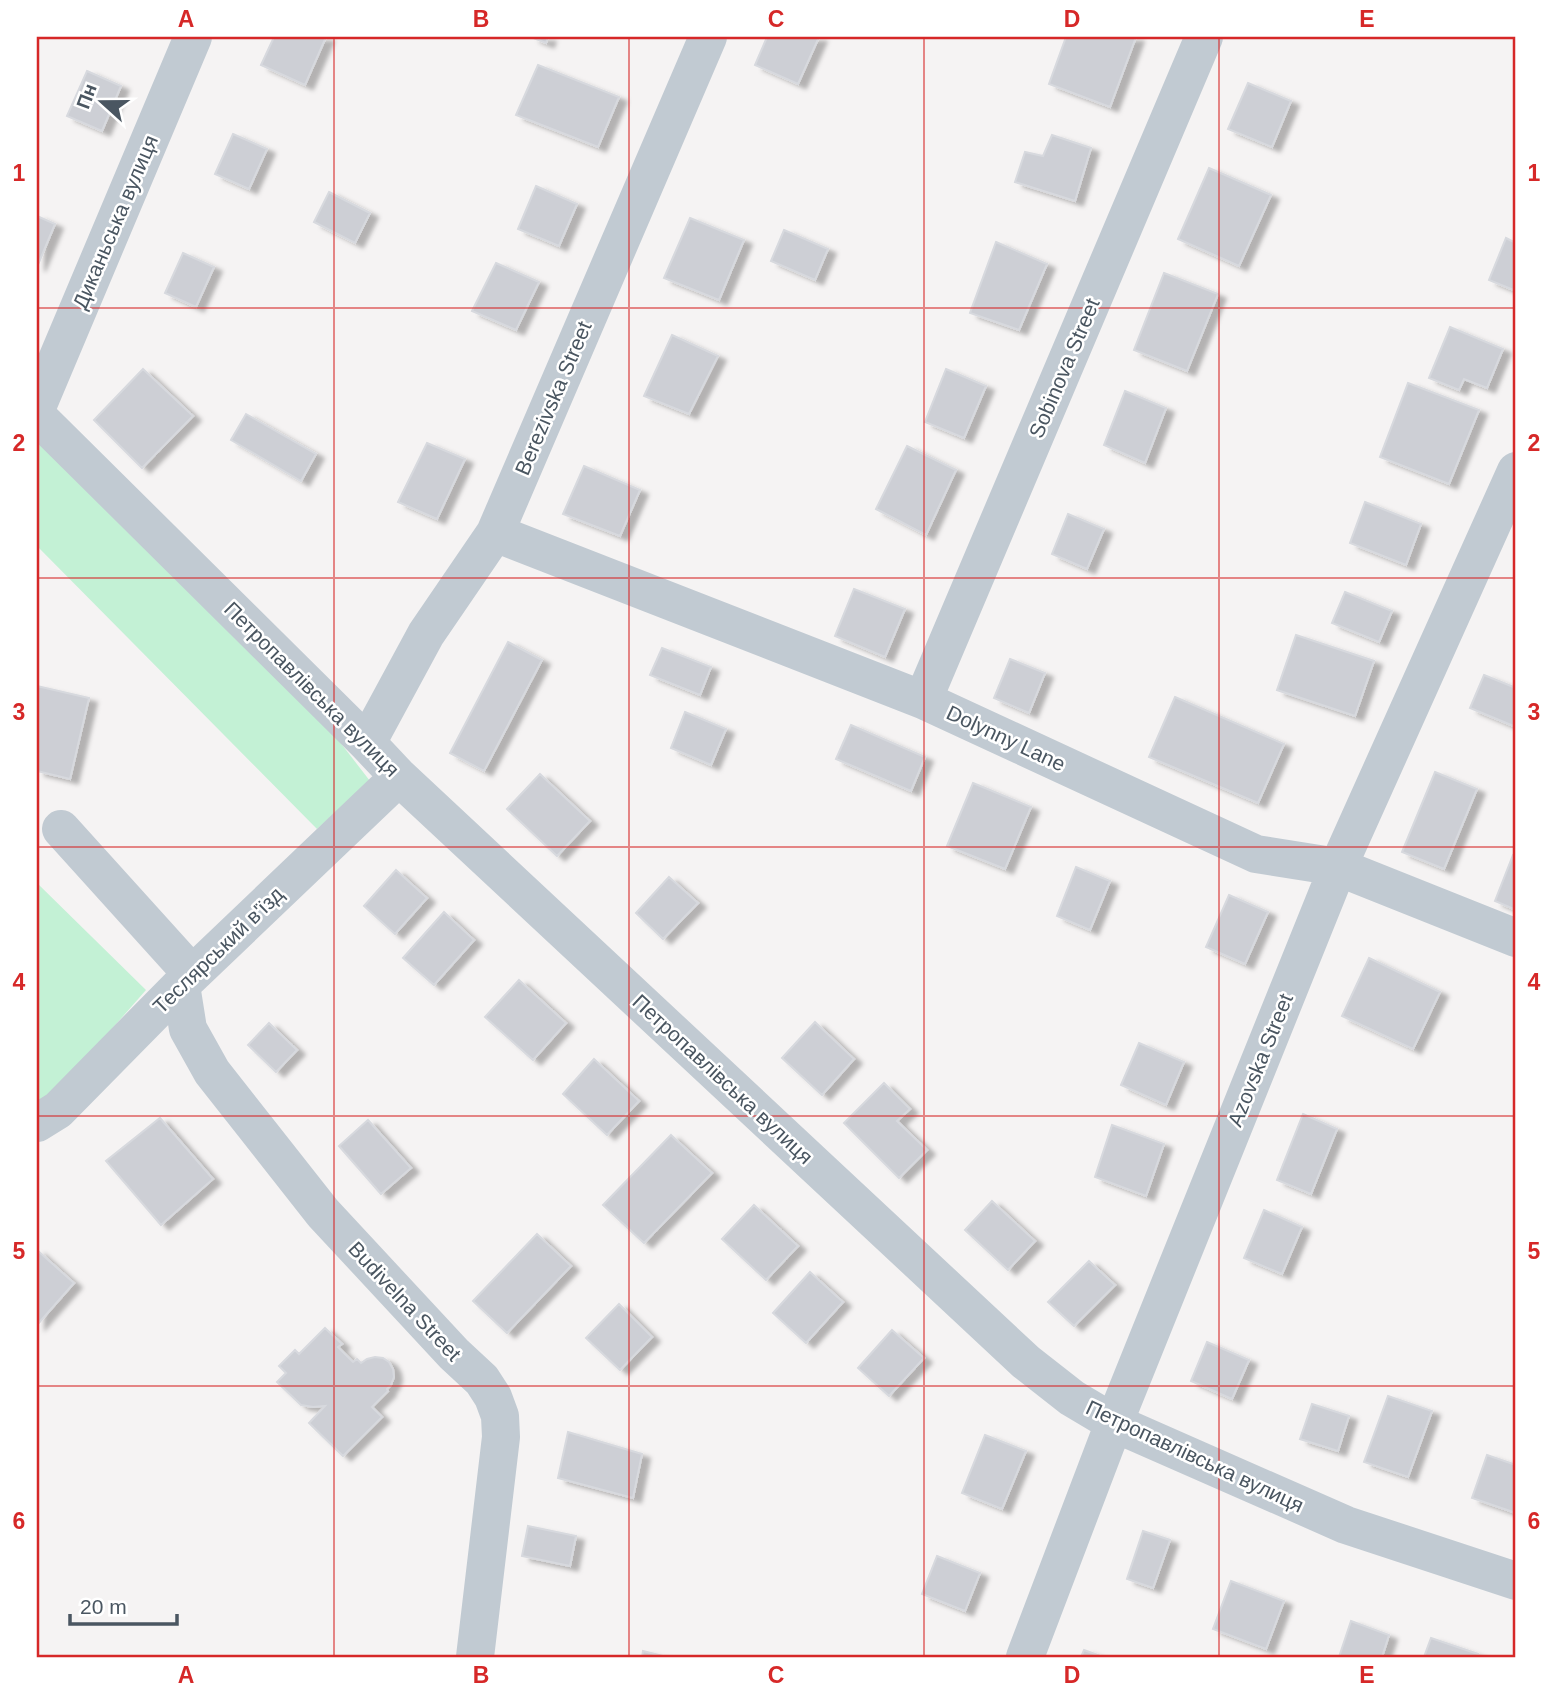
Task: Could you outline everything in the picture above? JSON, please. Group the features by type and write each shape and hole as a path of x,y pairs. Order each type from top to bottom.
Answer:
{"street":[{"name":"Диканьська вулиця","path":"37,407 193,37"},
{"name":"Berezivska Street","path":"368,743 426,635 495,533 708,37"},
{"name":"Sobinova Street","path":"923,700 1204,37"},
{"name":"Петропавлівська вулиця","path":"37,416 368,743 399,777 1026,1362 1072,1398 1114,1423 1346,1525 1516,1581"},
{"name":"Azovska Street","path":"1026,1657 1114,1423 1338,867 1516,471"},
{"name":"Dolynny Lane","path":"495,533 923,700 1256,854 1338,867 1516,938"},
{"name":"Теслярський в'їзд","path":"37,1123 58,1110 187,979 399,777"},
{"path":"61,829 187,979"},
{"name":"Budivelna Street","path":"187,979 188,1029 212,1072 323,1213 454,1354 482,1380 493,1397 500,1416 501,1437 475,1657"}],"green space":[{"path":"37,437 336,737 370,781 317,829 37,546"},
{"path":"37,883 146,990 46,1104 37,1105"}],"building":[{"path":"274,37 326,37 305,85 261,65"},
{"path":"531,37 548,37 546,43"},
{"path":"767,37 819,37 798,84 755,65"},
{"path":"1066,37 1136,37 1110,107 1049,84"},
{"path":"538,65 619,97 598,147 516,115"},
{"path":"87,71 121,86 102,131 67,116"},
{"path":"1248,83 1291,101 1272,147 1228,129"},
{"path":"233,134 267,149 249,189 215,174"},
{"path":"1052,135 1091,148 1075,201 1015,182 1025,152 1043,156"},
{"path":"1209,168 1271,195 1239,266 1178,239"},
{"path":"536,186 577,204 559,246 518,229"},
{"path":"329,192 370,213 355,243 314,222"},
{"path":"37,216 55,224 37,267"},
{"path":"690,218 744,240 719,300 664,278"},
{"path":"784,230 828,249 815,280 771,261"},
{"path":"1506,238 1516,243 1516,291 1489,280"},
{"path":"996,242 1047,264 1019,330 970,313"},
{"path":"183,253 214,267 196,307 165,293"},
{"path":"496,263 539,282 516,330 472,311"},
{"path":"1164,273 1218,294 1187,371 1134,350"},
{"path":"1450,327 1503,349 1487,388 1464,379 1459,390 1429,378"},
{"path":"672,335 718,356 689,414 644,396"},
{"path":"143,369 193,416 142,468 94,420"},
{"path":"946,369 986,386 964,438 925,422"},
{"path":"1408,383 1479,410 1449,484 1380,457"},
{"path":"1125,391 1166,408 1145,463 1104,445"},
{"path":"246,414 316,454 301,481 231,440"},
{"path":"427,443 465,459 437,519 398,502"},
{"path":"907,446 956,470 926,535 876,509"},
{"path":"584,466 640,490 620,536 563,514"},
{"path":"1365,502 1421,524 1406,565 1350,543"},
{"path":"1068,514 1104,529 1087,569 1052,554"},
{"path":"854,589 905,609 885,657 835,636"},
{"path":"1345,592 1392,611 1379,642 1332,623"},
{"path":"1296,635 1374,661 1355,716 1277,690"},
{"path":"508,642 542,660 484,771 450,753"},
{"path":"662,648 711,667 700,695 650,675"},
{"path":"1010,659 1045,673 1029,713 994,698"},
{"path":"1484,675 1516,688 1516,727 1470,708"},
{"path":"37,686 89,698 70,779 37,771"},
{"path":"1175,697 1284,744 1258,803 1149,757"},
{"path":"685,712 726,729 711,765 671,748"},
{"path":"851,725 925,757 911,791 836,759"},
{"path":"1435,772 1477,789 1444,869 1402,852"},
{"path":"540,774 590,821 557,856 507,809"},
{"path":"973,783 1031,807 1005,869 947,846"},
{"path":"1513,855 1516,856 1516,910 1495,901"},
{"path":"1076,867 1110,881 1090,930 1057,916"},
{"path":"396,870 427,898 395,934 364,906"},
{"path":"669,877 698,903 663,939 636,913"},
{"path":"1229,895 1268,912 1245,964 1206,947"},
{"path":"444,912 474,940 434,985 403,958"},
{"path":"1369,958 1440,992 1413,1049 1342,1016"},
{"path":"519,980 566,1023 533,1060 485,1017"},
{"path":"815,1022 854,1059 822,1095 782,1058"},
{"path":"269,1023 297,1050 276,1072 248,1045"},
{"path":"1139,1043 1184,1062 1166,1105 1121,1085"},
{"path":"594,1059 639,1101 607,1135 563,1094"},
{"path":"884,1083 910,1109 897,1121 927,1150 899,1178 844,1123"},
{"path":"1303,1114 1337,1129 1311,1194 1277,1180"},
{"path":"160,1118 213,1179 161,1225 106,1161"},
{"path":"368,1120 411,1168 381,1194 339,1146"},
{"path":"1112,1125 1164,1144 1146,1196 1095,1177"},
{"path":"671,1135 712,1173 644,1243 603,1205"},
{"path":"992,1201 1035,1241 1008,1270 965,1230"},
{"path":"754,1205 798,1246 766,1280 722,1239"},
{"path":"1264,1210 1302,1227 1282,1274 1244,1258"},
{"path":"537,1234 571,1266 507,1333 473,1301"},
{"path":"37,1250 74,1283 37,1325"},
{"path":"1089,1261 1115,1285 1074,1326 1048,1302"},
{"path":"810,1272 843,1302 806,1343 773,1313"},
{"path":"619,1304 652,1337 620,1370 586,1338"},
{"path":"325,1328 342,1344 338,1347 353,1362 357,1359 361,1363 375,1357 383,1358 393,1369 394,1377 388,1391 372,1407 382,1417 343,1456 309,1423 325,1406 301,1405 277,1382 286,1373 279,1366 295,1350 299,1354"},
{"path":"892,1330 924,1358 889,1396 858,1368"},
{"path":"1207,1342 1249,1360 1232,1399 1191,1381"},
{"path":"1388,1396 1432,1411 1408,1477 1364,1462"},
{"path":"1312,1404 1349,1416 1338,1451 1300,1439"},
{"path":"568,1432 642,1454 633,1498 558,1478"},
{"path":"985,1435 1026,1451 1002,1509 962,1493"},
{"path":"1487,1455 1516,1465 1516,1513 1472,1498"},
{"path":"528,1526 576,1536 570,1566 522,1556"},
{"path":"1143,1531 1170,1540 1153,1588 1127,1579"},
{"path":"937,1556 980,1573 965,1611 922,1594"},
{"path":"1231,1581 1284,1601 1266,1649 1213,1629"},
{"path":"1351,1621 1389,1635 1382,1657 1339,1657"},
{"path":"1431,1638 1478,1654 1477,1657 1424,1657"},
{"path":"1084,1650 1103,1657 1081,1657"},
{"path":"643,1651 667,1657 642,1657"}]}
